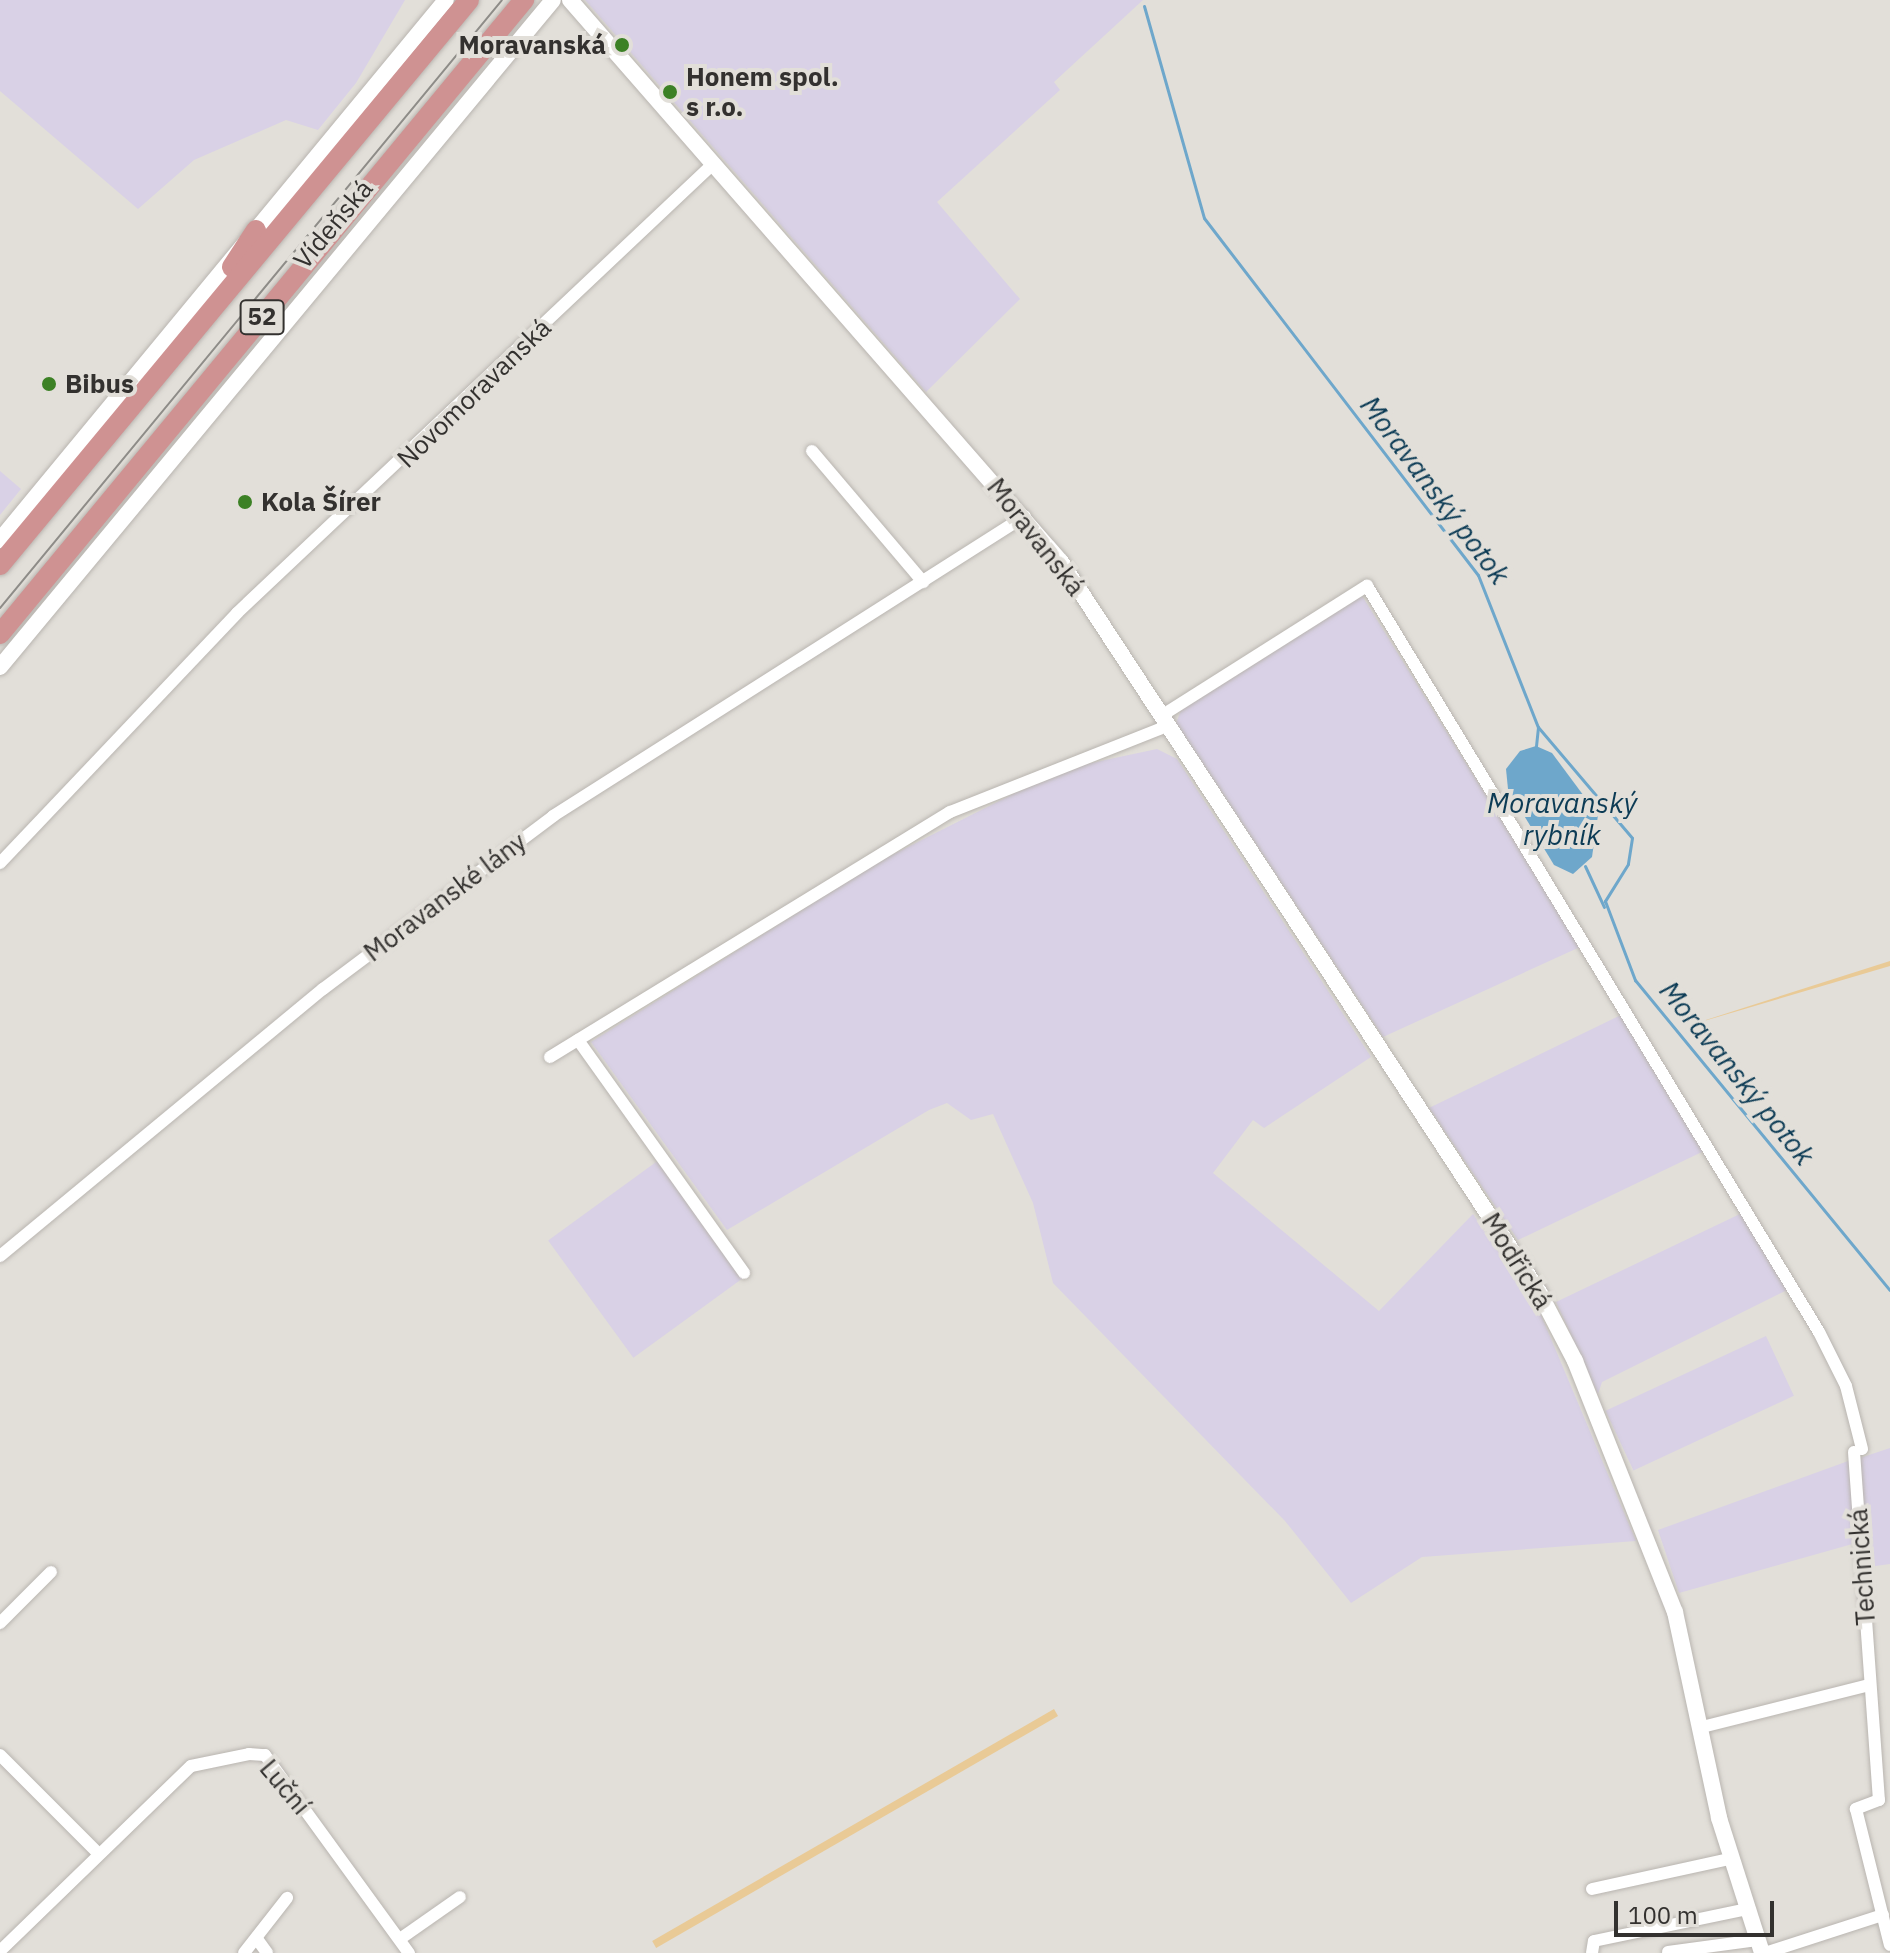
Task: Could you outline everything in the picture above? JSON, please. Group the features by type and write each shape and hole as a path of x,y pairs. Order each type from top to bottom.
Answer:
{"highway":[{"name":"Vídeňská","path":"0,565 469,0"},
{"name":"Vídeňská","path":"0,634 524,0"},
{"path":"123,416 256,230"}],"street":[{"path":"0,540 446,0"},
{"name":"Vídeňská","path":"0,667 553,0"},
{"name":"Moravanská","path":"570,0 1025,516 1164,721"},
{"name":"Novomoravanská","path":"0,863 237,613 714,163"},
{"path":"812,451 923,582"},
{"name":"Moravanské lány","path":"0,1256 323,989 553,816 1025,516"},
{"name":"Technická","path":"1164,721 1367,586 1819,1332 1846,1386 1858,1450 1870,1731 1879,1800 1856,1809 1883,1915"},
{"path":"550,1057 950,812 1164,721"},
{"name":"Modřická","path":"1164,721 1539,1292 1575,1361 1671,1603 1730,1859 1761,1949"},
{"path":"578,1040 744,1273"},
{"path":"0,1623 51,1572"},
{"path":"1702,1727 1869,1685"},
{"path":"0,1755 96,1851 0,1951"},
{"name":"Luční","path":"96,1851 191,1766 265,1755 409,1953"},
{"path":"1592,1889 1730,1859"},
{"path":"400,1939 460,1897"},
{"path":"244,1953 287,1898"},
{"path":"1592,1953 1594,1941 1747,1909"},
{"path":"1668,1952 1761,1949 1883,1915 1890,1945"},
{"path":"257,1939 267,1953"}],"shaded area":[{"path":"0,0 405,0 356,83 318,130 286,120 194,160 138,209 0,91"},
{"path":"585,0 1143,0 1054,82 1060,90 937,202 1020,299 926,392"},
{"path":"0,471 21,489 0,515"},
{"path":"1361,594 1580,947 1383,1037 1176,723 1182,708"},
{"path":"1157,749 1177,759 1371,1057 1264,1128 1253,1120 1213,1173 1379,1311 1473,1214 1541,1315 1636,1541 1422,1557 1351,1603 1285,1521 1053,1283 1033,1203 993,1114 971,1120 947,1103 929,1110 727,1230 591,1042 880,861 1063,769"},
{"path":"1890,961 1890,966 1687,1026"},
{"path":"1621,1015 1704,1151 1518,1240 1429,1108"},
{"path":"663,1157 748,1274 633,1358 548,1240"},
{"path":"1742,1213 1787,1290 1602,1382 1598,1394 1556,1302"},
{"path":"1766,1336 1794,1396 1633,1471 1606,1411"},
{"path":"1890,1448 1890,1564 1868,1567 1860,1458"},
{"path":"1851,1460 1856,1543 1679,1593 1658,1530"},
{"path":"1054,1709 1058,1716 656,1948 652,1941"}],"water":[{"name":"Moravanský rybník","path":"1536,746 1552,753 1598,815 1592,857 1573,874 1554,865 1508,789 1506,769 1520,751"}],"waterway":[{"name":"Moravanský potok","path":"1144,6 1204,218 1478,575 1538,727 1632,838 1628,864 1605,901 1635,980 1890,1290"},
{"path":"1536,746 1538,727"},
{"path":"1585,866 1604,907"}],"tram line":[{"path":"0,608 502,0"}],"place":[{"name":"Moravanská","path":"622,45"},
{"name":"Honem spol. s r.o.","path":"670,92"},
{"name":"Bibus","path":"49,384"},
{"name":"Kola Šírer","path":"245,502"}]}
